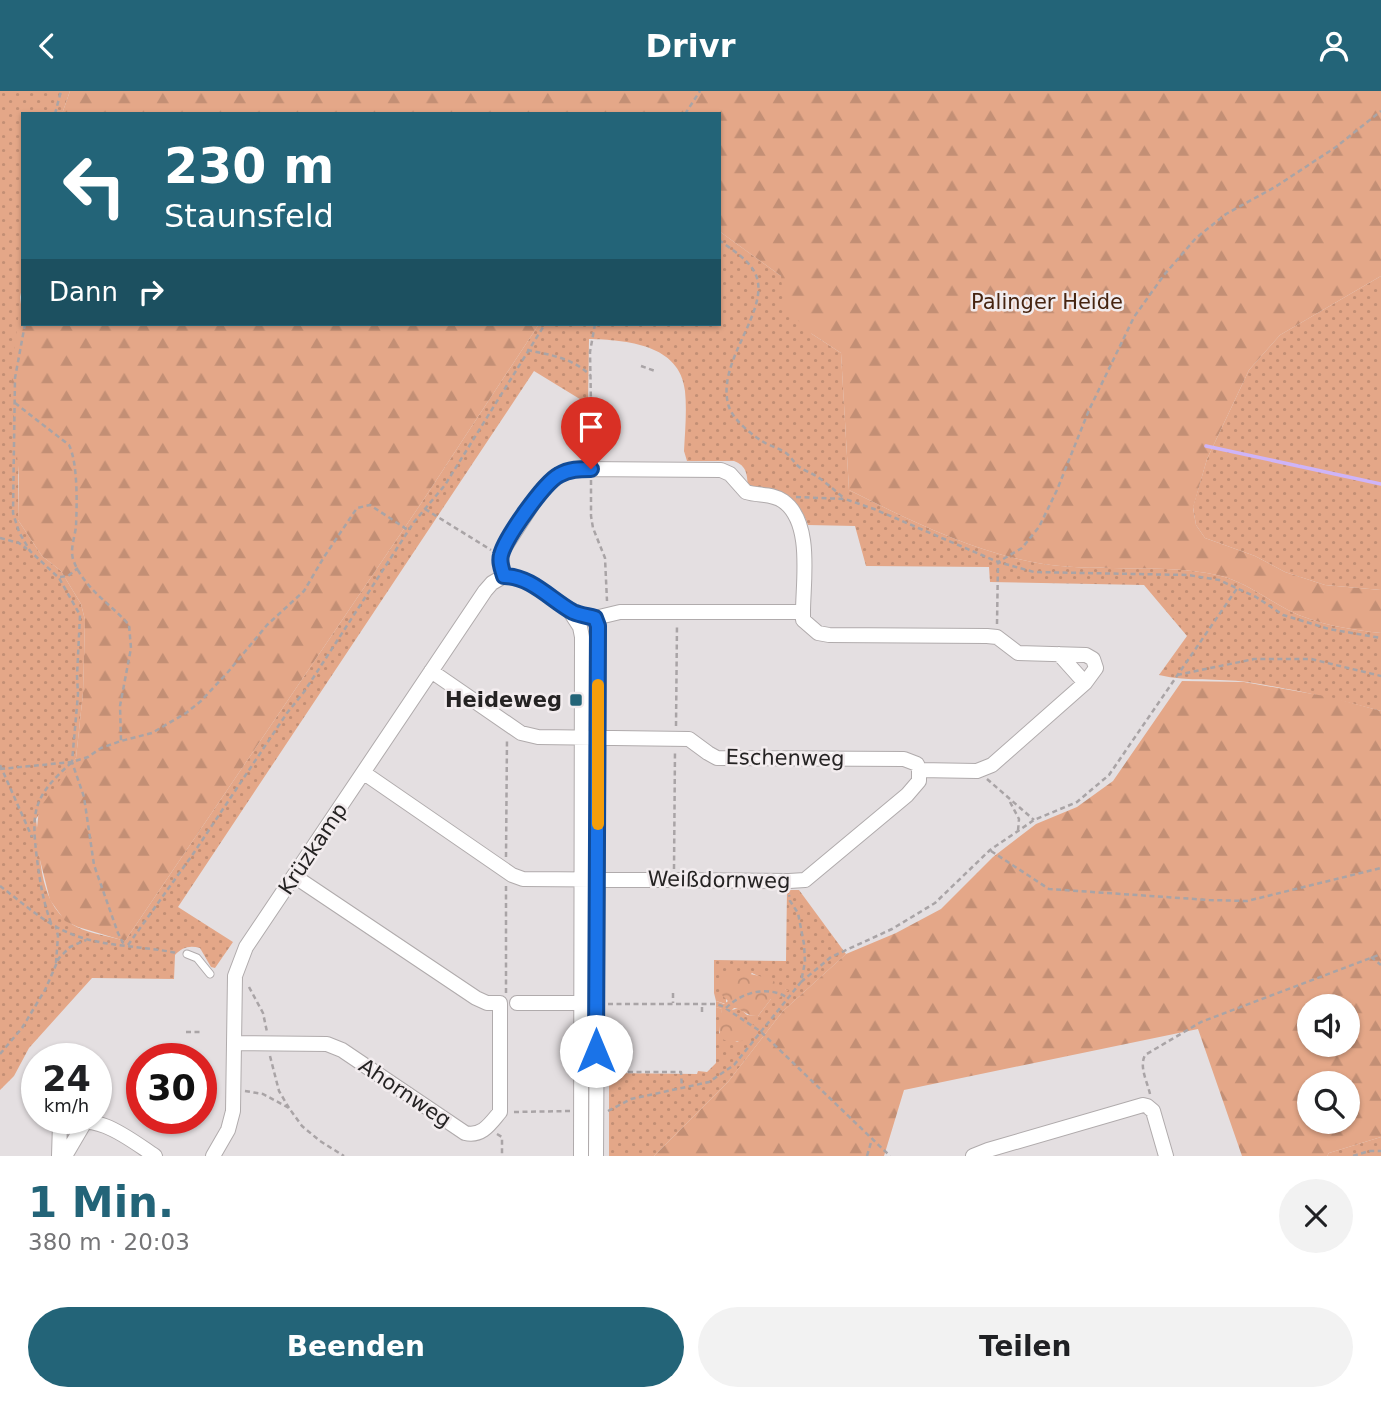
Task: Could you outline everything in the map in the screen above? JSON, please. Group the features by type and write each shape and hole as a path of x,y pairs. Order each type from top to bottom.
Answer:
{"street":[{"path":"803,612 620,612 595,618 569,610 524,580 504,576 500,562 501,553 543,488 566,471 721,470 730,474 746,492 769,495 783,501 792,509 802,531 803,612 803,620 818,633 997,637 1018,653 1081,655 1093,659 1096,668 1085,683 984,770"},
{"name":"Krüzkamp","path":"213,1156 231,1121 235,1091 235,976 246,947 485,591 504,576"},
{"path":"569,610 580,627 582,637 582,879 594,1004 581,1156"},
{"path":"595,618 599,629 598,879 594,1004 596,1156"},
{"path":"1059,655 1085,683"},
{"name":"Eschenweg","path":"431,671 522,733 538,737 691,739 717,758 904,759 917,764 919,770 984,770"},
{"name":"Weißdornweg","path":"582,879 805,880 907,795 919,781 919,770"},
{"path":"363,773 518,878 582,879"},
{"path":"294,876 487,1003 594,1004"},
{"path":"487,1128 500,1112 507,1002"},
{"name":"Ahornweg","path":"235,1043 327,1044 342,1050 465,1133 473,1135 487,1128"},
{"path":"973,1156 1122,1111 1150,1108 1166,1156"},
{"path":"112,1128 155,1156"},
{"path":"58,1156 60,1134"},
{"path":"65,1156 78,1134"}],"lane":[{"path":"187,954 197,958 210,974"}],"path":[{"path":"56,112 61,91"},
{"path":"686,112 700,91"},
{"path":"998,562 1022,548 1039,527 1089,410 1134,317 1164,275 1196,238 1226,214 1275,187 1336,147 1381,111"},
{"path":"721,242 745,260 755,273 758,285 753,314 731,365 727,392 729,409 741,424 766,444 790,456 797,466 822,480 845,499"},
{"path":"25,326 15,378 13,513 19,532 30,551"},
{"path":"126,945 193,854 287,713 304,692 354,612 386,569 408,530 445,485 544,326"},
{"path":"595,326 590,352 591,516 605,558 607,604"},
{"path":"527,350 566,359 581,366 591,376"},
{"path":"641,366 655,371"},
{"path":"15,403 69,445 74,454 76,513 72,553 78,568 105,604 129,625 132,634 120,706 121,741"},
{"path":"783,501 798,497 845,499 998,562 1034,572 1188,575 1219,580 1238,587 1283,614 1329,629 1381,638"},
{"path":"34,840 1,768 72,762 88,757 101,748 152,733 201,701 267,625 304,591 357,508 370,505 408,530"},
{"path":"425,509 494,552"},
{"path":"0,538 19,543 59,578 80,615 78,694 72,762 84,797 94,865 126,945"},
{"path":"997,637 998,562"},
{"path":"59,578 68,576 78,568"},
{"path":"604,1111 631,1099 682,1089 709,1082 720,1076 734,1065 801,982 831,957 892,929 935,904 990,850 1034,820 1077,802 1109,775 1238,587"},
{"path":"676,735 677,612"},
{"path":"1177,675 1254,659 1311,659 1381,676"},
{"path":"506,863 507,736"},
{"path":"674,876 676,742"},
{"path":"55,966 58,936 41,894 34,840 34,815 38,801 72,762"},
{"path":"984,770 985,778 1034,820"},
{"path":"1008,799 1019,820 1018,831"},
{"path":"990,850 1049,889 1209,900 1247,901 1381,867"},
{"path":"506,878 507,1002"},
{"path":"789,881 790,901 798,913 804,944 805,962 801,982"},
{"path":"0,886 53,924 89,939 187,954"},
{"path":"0,1054 22,1028 45,990 59,958 70,947 89,939"},
{"path":"1150,1108 1151,1096 1143,1069 1145,1055 1201,1022 1381,954"},
{"path":"1371,957 1381,965"},
{"path":"244,983 251,989 263,1013 268,1040"},
{"path":"726,1008 737,998 753,993 769,991 788,998"},
{"path":"673,993 673,1004"},
{"path":"594,1004 718,1004 726,1008 760,1031 890,1156"},
{"path":"702,1004 702,1012"},
{"path":"186,1032 202,1032"},
{"path":"269,1047 273,1076 289,1108 302,1126 344,1156"},
{"path":"604,1072 681,1072 682,1089"},
{"path":"235,1091 263,1094 289,1108"},
{"path":"500,1112 572,1111"},
{"path":"487,1128 502,1137 502,1156"},
{"path":"867,1156 872,1139"},
{"path":"1353,1156 1368,1151 1381,1151"}],"green space":[{"path":"0,91 70,91 63,112 21,112 18,520 42,556 61,571 81,604 85,620 83,693 76,758 36,819 41,865 48,894 64,918 77,927 125,941 538,326 721,326 721,232 781,276 812,334 841,353 849,490 938,532 1008,556 1055,565 1171,569 1217,575 1321,623 1381,633 1381,711 1247,682 1159,675 1187,636 1144,585 990,582 989,567 866,566 855,526 808,525 798,506 786,495 769,489 748,487 746,471 734,461 687,461 684,451 685,391 681,375 673,363 662,354 634,343 589,339 588,404 534,371 178,907 233,942 215,968 211,967 200,948 190,947 183,948 175,955 174,979 92,978 34,1043 21,1043 21,1063 14,1076 0,1090"},
{"name":"Palinger Heide","path":"70,91 1381,91 1381,276 1280,335 1249,370 1207,459 1193,508 1196,525 1205,538 1255,556 1285,572 1325,585 1381,590 1381,633 1321,623 1217,575 1171,569 1055,565 1008,556 938,532 849,490 841,353 812,334 784,307 781,276 721,232 721,112 63,112"},
{"path":"1381,276 1381,590 1325,585 1285,572 1255,556 1205,538 1196,525 1193,507 1207,459 1249,370 1280,335"},
{"path":"21,297 21,326 538,326 125,941 65,921 50,900 40,860 36,837 39,809 76,758 83,693 85,620 81,604 61,571 42,556 18,520 19,475 11,396"},
{"path":"1182,681 1244,682 1330,697 1381,711 1381,1137 1329,1153 1327,1156 1242,1156 1198,1029 904,1090 884,1156 654,1156 728,1082 783,1011 846,954 896,933 941,909 993,857 1036,824 1077,807 1113,781"},
{"path":"787,890 799,890 846,954 783,1011 728,1082 654,1156 609,1156 609,1073 707,1072 716,1063 716,1007 722,1009 719,1033 737,1042 741,1040 732,1010 739,1008 747,1015 758,1016 771,999 786,990 752,973 726,997 726,1004 716,1001 714,960 786,961"},
{"path":"732,972 761,977 786,990 790,989 778,999 771,999 758,1016 734,1008 732,1010 755,1026 742,1041 729,1042 720,1038 722,1009 716,1007 716,1001 724,1004 728,1001 721,994 719,987 722,974"},
{"path":"1381,1137 1381,1156 1327,1156 1329,1153"}],"waterway":[{"path":"1206,446 1381,484"}],"slow traffic":[{"path":"598,685 598,824"}],"place":[{"name":"Heideweg","path":"576,700"}],"route":[{"path":"591,469 566,471 543,488 510,536 501,553 500,562 504,576 524,580 569,610 595,618 598,623 596,1051"}]}
